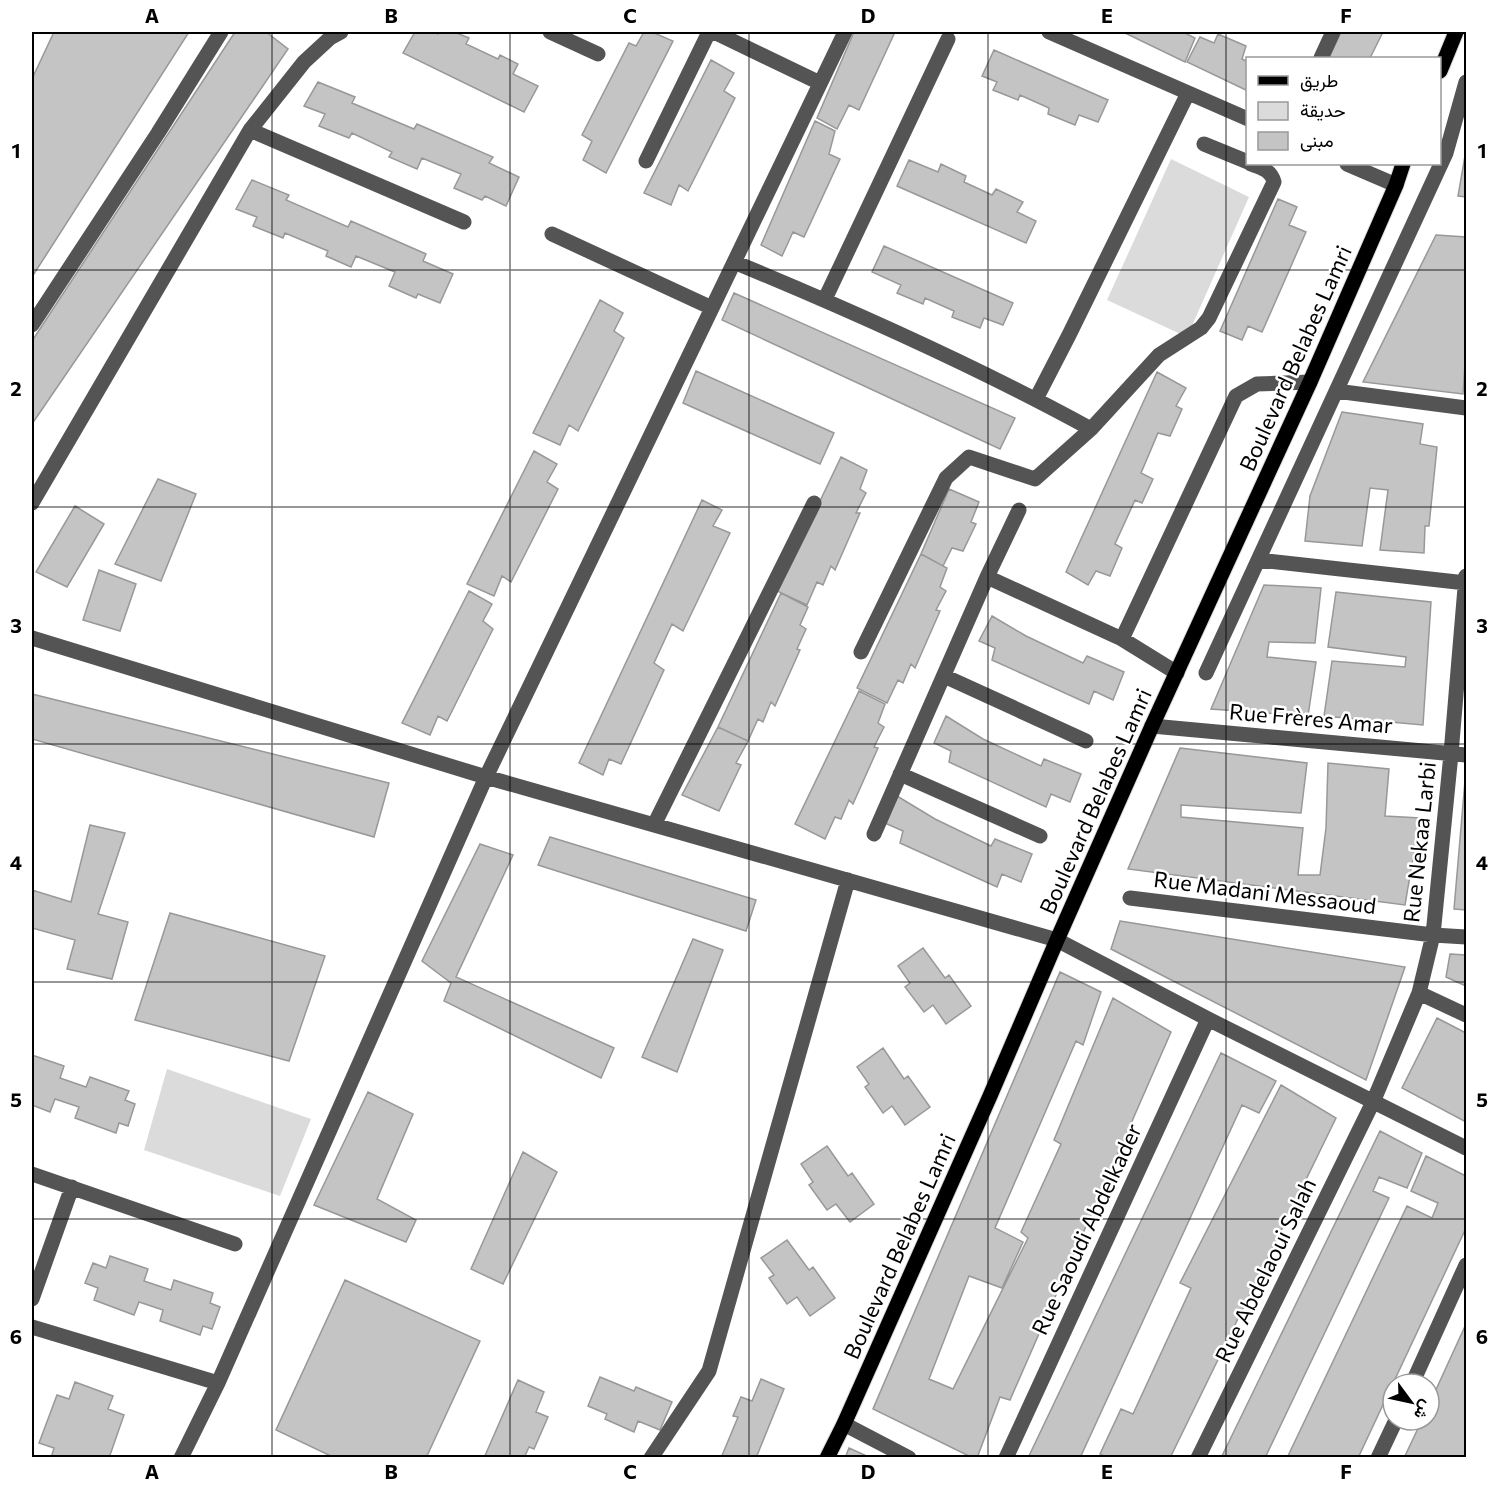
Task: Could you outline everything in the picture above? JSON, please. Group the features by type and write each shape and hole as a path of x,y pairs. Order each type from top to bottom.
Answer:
{"main road":[{"path":"1441,68 1458,36"},
{"name":"Boulevard Belabes Lamri","path":"827,1458 990,1096 1152,726 1310,382 1404,165"}],"street":[{"path":"32,325 158,133 221,32"},
{"path":"550,32 598,54"},
{"path":"646,161 709,32"},
{"path":"714,32 820,83"},
{"path":"181,1458 218,1383 486,777 845,32"},
{"path":"1049,32 1246,119"},
{"path":"1321,57 1333,32"},
{"path":"32,503 250,130 304,62 330,34"},
{"path":"825,299 948,39"},
{"path":"1441,164 1467,82"},
{"path":"1036,399 1070,335 1188,93"},
{"path":"250,130 464,222"},
{"path":"1204,144 1246,162"},
{"path":"861,652 946,478 969,457 1035,479 1092,429 1159,355 1201,328 1209,318 1274,182 1272,174 1254,165"},
{"path":"1349,165 1396,185"},
{"path":"1206,673 1440,165"},
{"path":"552,234 712,308"},
{"path":"734,262 825,299 1036,399 1092,429"},
{"path":"1122,639 1236,396 1257,384 1310,382"},
{"path":"1336,391 1467,408"},
{"path":"654,825 814,503"},
{"path":"874,834 987,577 1019,510"},
{"path":"1258,560 1466,581"},
{"path":"987,577 1122,639 1177,674"},
{"name":"Rue Nekaa Larbi","path":"1373,1102 1419,993 1433,935 1459,754 1466,581"},
{"path":"32,638 486,777 1057,940 1208,1019 1467,1149"},
{"path":"944,676 1086,741"},
{"name":"Rue Frères Amar","path":"1152,726 1459,754"},
{"path":"900,774 1040,836"},
{"path":"651,1458 709,1371 848,880"},
{"name":"Rue Madani Messaoud","path":"1130,898 1433,935 1467,937"},
{"path":"1419,993 1467,1015"},
{"name":"Rue Saoudi Abdelkader","path":"1006,1458 1208,1019"},
{"name":"Rue Abdelaoui Salah","path":"1198,1458 1373,1102"},
{"path":"32,1174 235,1244"},
{"path":"32,1299 72,1187"},
{"path":"1418,1372 1467,1265"},
{"path":"32,1327 218,1383"},
{"path":"844,1424 909,1458"},
{"path":"1378,1458 1390,1432"}],"green space":[{"path":"1171,159 1249,197 1187,337 1107,300"},
{"path":"167,1069 311,1119 280,1196 144,1150"}],"building":[{"path":"54,32 189,32 32,277 32,79"},
{"path":"235,32 266,32 288,49 32,424 32,341"},
{"path":"415,32 438,34 439,32 454,32 469,38 466,44 498,59 500,55 518,64 513,74 538,86 524,112 403,53"},
{"path":"644,32 652,32 673,41 606,173 583,160 592,141 582,135 629,43 636,46"},
{"path":"854,32 895,32 859,110 849,105 837,129 817,118"},
{"path":"1125,32 1183,32 1195,38 1185,62"},
{"path":"1341,32 1383,32 1370,57 1329,57"},
{"path":"1218,34 1246,46 1242,59 1246,61 1246,90 1187,62 1200,37 1214,43"},
{"path":"994,50 1108,100 1098,122 1079,115 1075,125 1048,114 1049,108 1020,95 1018,100 993,90 997,82 982,76"},
{"path":"711,60 734,73 724,91 735,98 688,191 679,185 671,205 644,193"},
{"path":"318,82 355,97 352,103 414,129 417,124 493,157 489,163 519,177 506,206 485,196 482,200 454,188 461,174 422,158 417,169 389,157 392,152 352,133 349,138 319,126 325,114 304,106"},
{"path":"815,121 835,131 829,154 840,159 804,237 793,232 782,256 761,245"},
{"path":"1466,150 1466,197 1458,196"},
{"path":"909,160 938,172 941,164 966,176 964,182 992,195 996,189 1023,202 1017,212 1036,221 1026,243 897,186"},
{"path":"252,180 289,195 286,200 348,227 351,221 426,254 423,261 453,274 440,303 418,294 416,298 389,286 395,272 356,256 351,267 326,256 328,251 285,233 283,238 253,226 257,217 236,209"},
{"path":"1278,199 1297,207 1289,225 1306,232 1262,332 1248,326 1242,340 1220,331"},
{"path":"1436,235 1466,237 1466,348 1463,394 1363,382"},
{"path":"884,246 1013,303 1003,325 984,318 980,328 952,317 954,311 925,298 923,304 897,293 901,285 872,272"},
{"path":"734,293 1015,418 1000,449 722,320"},
{"path":"600,300 623,313 614,331 624,338 578,431 569,425 560,445 533,433"},
{"path":"696,371 834,433 820,464 683,403"},
{"path":"1157,372 1186,388 1176,406 1182,409 1170,436 1158,433 1141,473 1153,479 1142,503 1135,500 1115,544 1122,548 1110,576 1096,571 1088,585 1066,572"},
{"path":"1342,412 1423,424 1420,444 1437,447 1429,526 1425,526 1424,553 1380,550 1388,490 1370,488 1362,546 1305,541 1310,496"},
{"path":"534,451 557,464 547,482 558,489 511,582 502,576 494,596 467,584"},
{"path":"841,457 867,470 860,489 866,493 856,513 860,513 835,570 831,566 823,585 817,582 807,605 777,591"},
{"path":"158,479 196,494 161,581 115,564"},
{"path":"949,489 979,502 971,522 976,524 963,551 952,548 943,566 921,554"},
{"path":"702,500 722,510 713,526 730,533 683,631 672,624 654,663 664,670 621,764 609,759 603,775 579,763"},
{"path":"75,506 104,524 67,587 36,572"},
{"path":"921,554 947,568 940,587 946,591 936,610 940,611 915,668 911,664 903,683 898,680 887,703 857,688"},
{"path":"99,570 136,584 120,631 83,620"},
{"path":"1264,585 1321,588 1315,643 1269,642 1267,657 1316,662 1308,716 1211,709"},
{"path":"469,591 492,604 483,621 493,629 447,721 438,716 430,735 402,723"},
{"path":"1336,592 1431,602 1423,725 1324,716 1332,661 1405,667 1406,657 1328,647"},
{"path":"781,593 808,607 800,625 806,629 797,649 800,650 775,706 771,702 763,722 758,719 748,741 718,727"},
{"path":"992,616 1026,636 1083,663 1087,656 1124,672 1113,700 1094,691 1089,704 992,660 995,648 979,641"},
{"path":"859,691 885,704 878,723 884,727 874,747 878,748 853,804 849,800 841,819 835,817 825,839 795,824"},
{"path":"32,694 389,783 374,837 32,739"},
{"path":"946,716 983,739 1041,766 1044,759 1081,774 1070,802 1051,794 1046,807 949,762 951,751 934,743"},
{"path":"718,727 748,741 736,763 741,765 719,811 682,795"},
{"path":"1180,748 1307,763 1301,813 1181,805 1181,817 1303,828 1298,875 1320,875 1326,828 1328,763 1389,769 1385,816 1420,818 1405,905 1128,869"},
{"path":"1466,769 1466,910 1454,909"},
{"path":"897,796 935,819 991,846 995,839 1032,854 1021,882 1002,874 997,887 900,843 903,831 885,823"},
{"path":"90,825 125,833 98,914 128,922 112,979 67,969 75,940 32,928 32,890 71,902"},
{"path":"550,837 756,900 746,931 538,865"},
{"path":"480,844 513,855 456,977 614,1048 601,1078 444,1001 451,983 422,961"},
{"path":"170,913 325,956 289,1061 135,1020"},
{"path":"1120,921 1405,967 1366,1080 1111,949"},
{"path":"693,939 723,950 677,1072 642,1057"},
{"path":"923,948 945,978 949,975 971,1006 946,1024 933,1005 924,1012 905,987 910,983 898,966"},
{"path":"1450,954 1466,955 1466,986 1446,977"},
{"path":"1060,972 1101,992 1083,1045 1076,1041 995,1228 1023,1242 1002,1288 969,1276 929,1379 953,1389 1028,1238 1021,1232 1061,1144 1054,1140 1113,998 1171,1032 1010,1400 1000,1397 977,1458 973,1458 873,1409"},
{"path":"1437,1018 1466,1033 1466,1122 1402,1088"},
{"path":"883,1048 904,1079 908,1076 930,1107 905,1125 892,1106 883,1113 865,1087 869,1084 857,1067"},
{"path":"1221,1053 1276,1081 1259,1113 1242,1105 1080,1458 1028,1458"},
{"path":"32,1055 64,1066 60,1078 86,1087 90,1077 129,1091 125,1100 135,1104 128,1126 119,1123 116,1133 75,1118 79,1107 55,1099 50,1112 32,1105"},
{"path":"1281,1085 1336,1118 1170,1458 1108,1458 1100,1454 1121,1409 1133,1414 1191,1288 1180,1283"},
{"path":"368,1092 413,1114 377,1199 416,1220 406,1242 314,1205"},
{"path":"1380,1131 1422,1153 1407,1188 1379,1177 1373,1191 1389,1198 1265,1458 1221,1458"},
{"path":"827,1146 848,1176 852,1173 874,1204 850,1222 836,1204 827,1210 809,1185 813,1182 801,1164"},
{"path":"523,1152 557,1172 503,1284 471,1269"},
{"path":"1426,1156 1466,1176 1466,1228 1398,1372 1381,1372 1381,1409 1358,1458 1287,1458 1407,1206 1432,1218 1438,1203 1411,1191"},
{"path":"787,1240 809,1270 813,1267 835,1298 810,1316 797,1297 787,1304 769,1278 774,1275 761,1258"},
{"path":"110,1256 148,1269 144,1281 171,1290 174,1280 213,1293 210,1303 220,1307 212,1329 203,1326 200,1335 160,1321 163,1310 139,1302 134,1315 94,1300 98,1288 85,1283 93,1263 106,1268"},
{"path":"345,1280 480,1341 426,1458 335,1458 276,1430"},
{"path":"1466,1324 1466,1458 1404,1458 1416,1432 1441,1432 1441,1379"},
{"path":"600,1377 634,1391 636,1387 672,1402 660,1430 638,1421 634,1432 605,1419 607,1414 588,1406"},
{"path":"761,1379 784,1389 756,1458 721,1458 738,1417 733,1416 741,1397 752,1401"},
{"path":"518,1380 544,1392 536,1412 548,1417 534,1449 529,1447 524,1458 484,1458"},
{"path":"75,1382 113,1396 108,1409 124,1415 109,1458 51,1458 54,1448 39,1443 57,1395 69,1399"},
{"path":"849,1448 871,1458 845,1458"}]}
